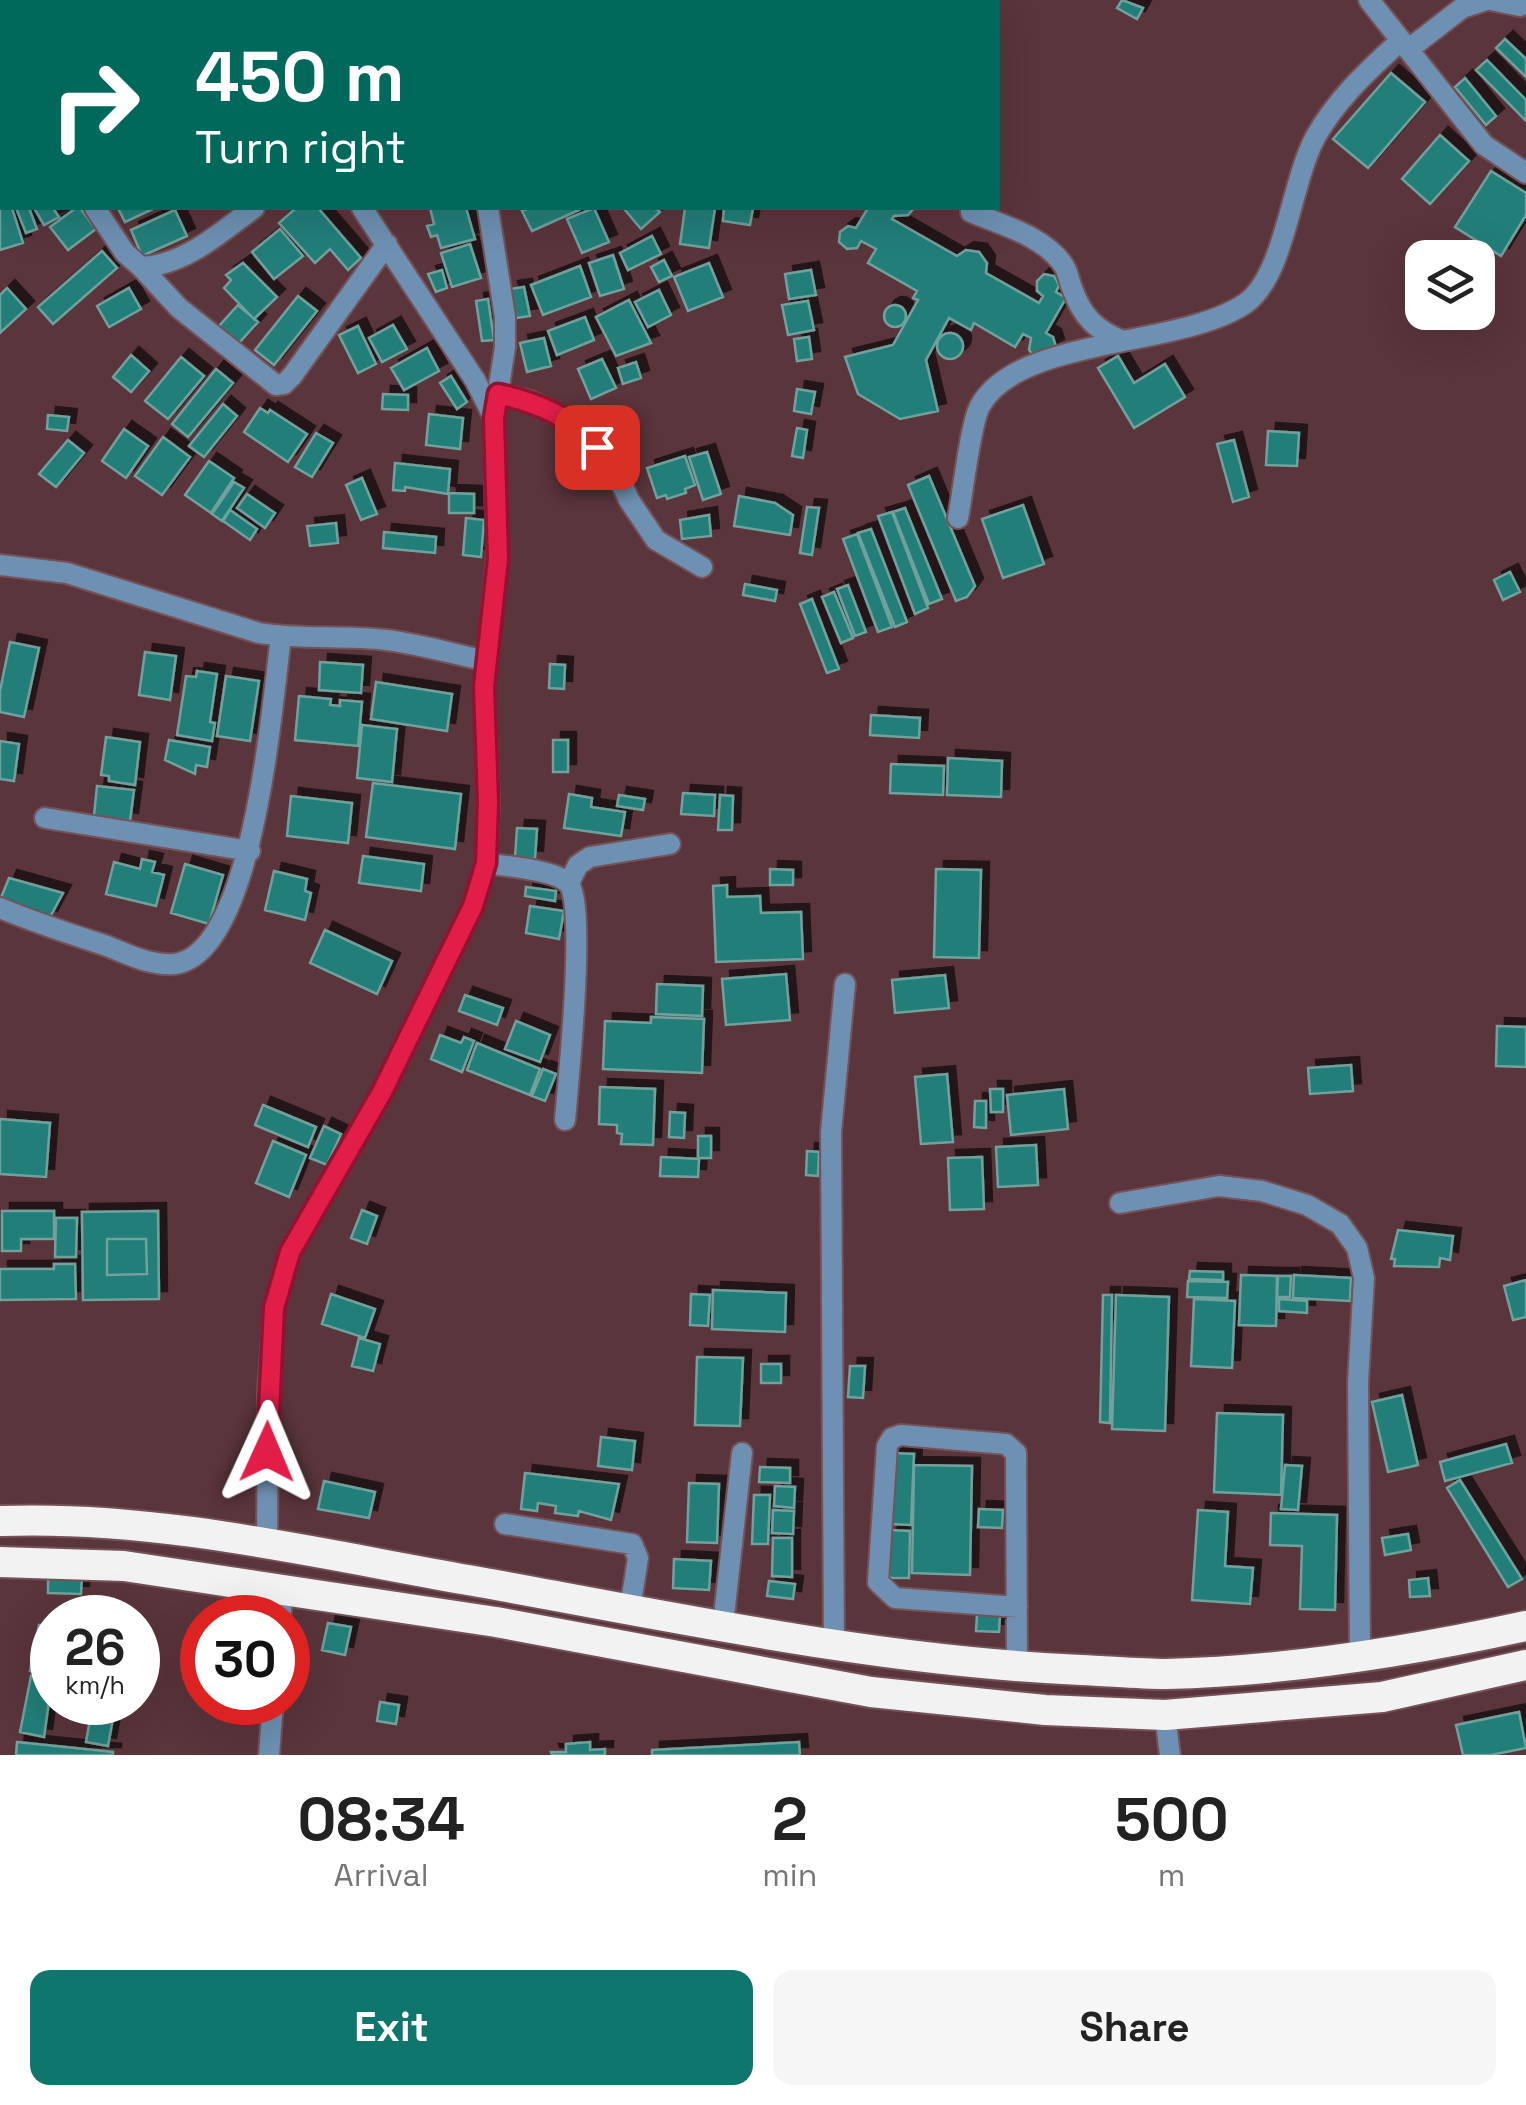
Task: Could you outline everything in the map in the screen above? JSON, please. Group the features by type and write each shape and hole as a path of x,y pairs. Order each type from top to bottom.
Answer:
{"highway":[{"path":"0,1520 131,1525 268,1545 940,1661 1164,1674 1360,1659 1526,1626"},
{"path":"0,1562 124,1566 248,1595"},
{"path":"310,1605 496,1622 871,1692 1045,1710 1165,1715 1382,1697 1526,1665"},
{"path":"1414,1650 1423,1690"}],"street":[{"path":"958,518 978,409 994,387 1014,374 1053,360 1212,319 1247,302 1272,268 1299,175 1314,139 1340,98 1405,44 1462,8 1488,0 1520,6"},
{"path":"1378,4 1484,145 1526,173"},
{"path":"96,210 125,253 179,308 276,385 292,376 387,244"},
{"path":"141,267 159,266 186,255 251,210"},
{"path":"363,210 476,380 494,418"},
{"path":"268,1545 268,1393 274,1308 290,1252 382,1092 473,906 486,863 484,687 498,559 494,418 505,347 505,317 488,210"},
{"path":"971,212 1036,241 1053,254 1065,267 1088,322 1123,341"},
{"path":"498,394 530,401 580,428 612,463 629,500 656,540 702,567"},
{"path":"0,565 68,573 258,634 389,640 487,661"},
{"path":"0,908 147,962 176,964 195,957 222,925 250,851 282,637"},
{"path":"45,818 250,851"},
{"path":"569,883 578,865 590,857 670,844"},
{"path":"486,863 555,875 569,883 576,895 565,1120"},
{"path":"834,1645 831,1132 846,984"},
{"path":"1120,1204 1219,1186 1262,1191 1307,1204 1340,1224 1357,1248 1364,1278 1358,1382 1360,1659"},
{"path":"1017,1608 895,1598 878,1582 887,1446 892,1438 901,1435 1006,1444 1016,1453 1017,1608 1017,1666"},
{"path":"723,1626 742,1454"},
{"path":"505,1524 632,1544 638,1558 630,1609"},
{"path":"1165,1715 1170,1755"},
{"path":"268,1755 271,1725"}],"building":[{"path":"1122,0 1143,8 1137,19 1117,8"},
{"path":"1505,39 1526,59 1526,77 1496,48"},
{"path":"1487,60 1526,100 1526,121 1476,70"},
{"path":"1391,73 1425,102 1368,168 1333,139"},
{"path":"1465,78 1496,116 1486,125 1455,87"},
{"path":"1440,135 1469,161 1430,204 1402,179"},
{"path":"1491,171 1526,193 1526,215 1501,256 1495,252 1495,240 1476,240 1455,227"},
{"path":"0,210 13,210 23,243 0,250"},
{"path":"17,210 30,210 37,229 26,233"},
{"path":"35,210 54,210 59,217 44,225"},
{"path":"73,210 82,210 96,229 68,250 50,227"},
{"path":"119,210 151,210 125,222"},
{"path":"175,210 187,236 142,256 131,230"},
{"path":"294,210 320,210 361,258 348,270 330,249 315,263 279,223"},
{"path":"430,210 467,210 475,239 441,248 437,235 431,237 427,226 434,224"},
{"path":"524,210 579,210 532,231"},
{"path":"595,210 609,242 582,253 567,219"},
{"path":"625,210 660,212 641,229"},
{"path":"685,210 715,210 709,248 680,244"},
{"path":"724,210 753,210 750,225 723,221"},
{"path":"867,210 912,210 892,219 957,256 966,250 979,252 987,263 986,273 1039,303 1043,296 1037,291 1037,281 1044,274 1054,276 1059,285 1056,292 1066,298 1046,333 1053,337 1056,347 1036,358 1029,350 1031,338 1023,334 1015,347 974,323 971,330 949,318 926,360 938,411 900,419 858,394 845,357 893,345 918,300 913,298 917,291 868,263 876,249 861,241 857,248 847,249 839,242 840,232 848,226 856,228"},
{"path":"280,229 303,256 274,279 252,252"},
{"path":"652,236 661,254 628,270 620,253"},
{"path":"470,244 481,278 452,287 441,253"},
{"path":"102,251 117,268 53,324 38,307"},
{"path":"613,255 624,289 600,296 589,263"},
{"path":"664,260 672,276 659,282 651,267"},
{"path":"243,263 277,297 254,319 224,288 231,280 226,275"},
{"path":"709,263 723,297 688,311 674,277"},
{"path":"580,266 591,297 543,315 531,285"},
{"path":"442,270 447,288 436,292 428,274"},
{"path":"811,270 816,295 789,299 785,274"},
{"path":"524,287 530,316 516,318 510,289"},
{"path":"7,288 26,309 0,333 0,295"},
{"path":"129,288 141,309 109,327 97,306"},
{"path":"659,290 671,315 648,327 635,302"},
{"path":"298,296 317,311 274,365 255,350"},
{"path":"488,299 494,340 482,341 476,301"},
{"path":"629,300 651,343 616,356 596,317"},
{"path":"808,301 814,330 788,335 782,305"},
{"path":"238,305 258,322 239,343 219,326"},
{"path":"895,305 903,308 903,324 895,327 887,324 884,316 887,308"},
{"path":"585,317 594,340 557,355 548,331"},
{"path":"393,325 407,349 382,362 369,338"},
{"path":"358,326 376,364 358,373 339,335"},
{"path":"950,333 959,337 963,346 959,355 950,359 941,355 937,346 941,337"},
{"path":"809,337 812,359 797,361 794,339"},
{"path":"544,338 551,366 527,372 520,343"},
{"path":"427,348 439,371 404,390 391,368"},
{"path":"131,355 149,371 131,392 113,377"},
{"path":"1118,356 1134,383 1165,364 1185,397 1134,428 1098,368"},
{"path":"181,357 204,376 168,419 145,401"},
{"path":"602,359 616,388 591,399 578,369"},
{"path":"636,362 641,378 623,384 618,368"},
{"path":"216,369 233,383 188,437 172,424"},
{"path":"451,376 467,402 457,409 440,383"},
{"path":"797,389 815,392 811,414 794,411"},
{"path":"383,394 408,395 408,410 382,409"},
{"path":"223,404 237,416 204,457 189,446"},
{"path":"260,408 268,413 270,410 307,434 288,462 244,432"},
{"path":"429,414 463,418 460,449 426,445"},
{"path":"48,415 69,417 67,431 47,429"},
{"path":"797,428 807,430 803,458 792,456"},
{"path":"124,429 148,446 126,478 102,461"},
{"path":"1268,431 1299,433 1297,466 1266,465"},
{"path":"316,433 333,443 312,477 295,467"},
{"path":"163,437 190,457 162,495 135,476"},
{"path":"68,440 84,453 56,487 39,474"},
{"path":"1234,440 1249,497 1233,502 1217,444"},
{"path":"707,452 721,494 703,500 689,457"},
{"path":"685,456 695,485 685,489 686,493 657,498 647,468"},
{"path":"209,461 234,478 211,513 185,495"},
{"path":"395,463 450,469 448,494 405,487 405,491 393,490"},
{"path":"929,476 975,586 967,597 956,601 908,485"},
{"path":"362,478 377,514 361,520 346,485"},
{"path":"234,482 244,488 222,521 212,514"},
{"path":"449,493 474,494 474,513 449,513"},
{"path":"247,494 275,513 265,528 237,508"},
{"path":"739,496 775,503 793,515 790,535 734,526"},
{"path":"1023,505 1044,564 1003,578 982,519"},
{"path":"807,507 819,508 812,555 800,553"},
{"path":"905,508 942,599 929,604 893,512"},
{"path":"230,510 257,529 250,540 223,521"},
{"path":"892,512 928,608 915,614 878,516"},
{"path":"709,515 711,536 682,539 680,520"},
{"path":"466,518 484,520 481,557 463,555"},
{"path":"336,523 338,543 310,546 307,526"},
{"path":"871,529 907,622 895,627 858,533"},
{"path":"384,532 436,537 435,553 383,548"},
{"path":"857,534 892,627 878,632 843,539"},
{"path":"1510,572 1520,592 1503,600 1494,580"},
{"path":"745,584 777,590 775,601 743,595"},
{"path":"848,585 866,632 855,636 837,589"},
{"path":"834,592 853,638 841,643 822,597"},
{"path":"812,599 839,669 827,673 800,604"},
{"path":"10,642 39,648 24,717 0,712"},
{"path":"145,652 176,656 170,700 139,695"},
{"path":"320,662 363,665 361,693 319,690"},
{"path":"550,664 565,665 564,689 549,688"},
{"path":"197,671 217,674 210,722 215,723 212,741 177,735 186,676 196,677"},
{"path":"226,676 259,681 250,741 217,736"},
{"path":"376,682 452,694 447,731 371,719"},
{"path":"299,696 331,699 330,705 340,706 340,700 362,702 358,746 295,740"},
{"path":"871,715 920,718 919,738 870,735"},
{"path":"362,725 397,729 392,782 357,778"},
{"path":"106,737 140,742 135,785 109,781 109,776 101,775"},
{"path":"169,740 210,747 207,767 196,765 195,774 165,760"},
{"path":"553,740 568,740 568,772 553,772"},
{"path":"0,741 19,744 14,781 0,779"},
{"path":"948,758 1002,761 1001,797 947,795"},
{"path":"891,764 944,766 943,795 890,793"},
{"path":"373,783 461,794 455,849 366,837"},
{"path":"97,786 134,790 130,821 94,816"},
{"path":"683,793 715,795 714,816 681,814"},
{"path":"569,794 592,798 591,807 625,812 621,836 564,828"},
{"path":"619,795 645,799 643,810 617,806"},
{"path":"720,795 733,796 732,830 718,830"},
{"path":"291,796 352,803 348,843 287,836"},
{"path":"517,828 537,829 535,859 515,857"},
{"path":"363,856 424,864 421,891 359,883"},
{"path":"142,859 155,862 152,872 164,875 156,906 106,894 114,862 140,869"},
{"path":"185,864 223,875 209,924 171,913"},
{"path":"770,869 793,870 793,885 770,885"},
{"path":"936,869 981,870 979,958 934,957"},
{"path":"274,871 307,879 305,891 311,893 305,920 265,910"},
{"path":"9,878 63,893 49,919 0,900"},
{"path":"727,885 727,897 760,896 761,913 801,912 803,959 716,962 713,886"},
{"path":"526,887 556,891 555,901 525,896"},
{"path":"530,906 564,911 559,939 526,933"},
{"path":"325,930 392,961 377,994 310,963"},
{"path":"786,974 790,1020 726,1025 722,979"},
{"path":"945,975 949,1008 895,1013 892,980"},
{"path":"657,984 703,986 702,1016 656,1014"},
{"path":"465,995 503,1008 497,1025 459,1011"},
{"path":"651,1017 704,1019 702,1073 603,1069 605,1021 651,1023"},
{"path":"516,1021 550,1035 540,1062 505,1049"},
{"path":"1497,1026 1526,1027 1526,1067 1496,1066"},
{"path":"440,1035 461,1043 464,1037 474,1041 462,1072 431,1059"},
{"path":"477,1043 540,1069 530,1095 467,1070"},
{"path":"1351,1065 1353,1091 1310,1094 1308,1068"},
{"path":"543,1069 556,1074 545,1101 532,1096"},
{"path":"947,1074 953,1142 921,1144 915,1077"},
{"path":"600,1087 655,1089 653,1145 621,1144 622,1134 617,1133 617,1125 599,1124"},
{"path":"990,1089 1003,1089 1003,1112 991,1112"},
{"path":"1064,1089 1068,1129 1011,1135 1007,1095"},
{"path":"975,1101 986,1101 986,1128 974,1127"},
{"path":"263,1105 316,1127 308,1147 255,1125"},
{"path":"670,1112 685,1113 684,1138 669,1137"},
{"path":"0,1119 50,1123 46,1177 0,1174"},
{"path":"324,1126 341,1134 327,1165 310,1158"},
{"path":"698,1136 711,1136 711,1158 698,1158"},
{"path":"273,1141 306,1155 289,1197 256,1183"},
{"path":"1036,1145 1038,1185 998,1187 996,1147"},
{"path":"807,1151 819,1152 818,1176 806,1175"},
{"path":"661,1157 699,1159 698,1177 660,1176"},
{"path":"982,1157 984,1209 950,1210 948,1158"},
{"path":"362,1210 377,1216 367,1244 351,1238"},
{"path":"2,1211 54,1211 54,1239 21,1239 21,1251 2,1251"},
{"path":"158,1211 159,1299 83,1300 82,1212","holes":["107,1239 146,1239 147,1274 107,1275"]},
{"path":"56,1218 77,1218 76,1257 55,1257"},
{"path":"1398,1230 1453,1236 1450,1260 1440,1258 1439,1267 1394,1266 1395,1259 1391,1259"},
{"path":"107,1239 146,1239 147,1274 107,1275"},
{"path":"54,1264 75,1264 76,1299 0,1300 0,1269 54,1269"},
{"path":"1190,1271 1223,1272 1223,1280 1189,1279"},
{"path":"1241,1275 1277,1276 1276,1326 1239,1325"},
{"path":"1294,1275 1351,1278 1350,1301 1293,1298"},
{"path":"1278,1276 1291,1276 1290,1297 1277,1297"},
{"path":"1526,1280 1526,1317 1513,1320 1504,1286"},
{"path":"1188,1281 1228,1282 1227,1298 1187,1297"},
{"path":"713,1290 786,1293 785,1332 712,1329"},
{"path":"331,1294 375,1309 365,1338 322,1324"},
{"path":"691,1294 710,1295 708,1326 690,1325"},
{"path":"1103,1295 1112,1295 1110,1423 1100,1422"},
{"path":"1116,1295 1169,1297 1165,1431 1112,1429"},
{"path":"1194,1299 1235,1301 1232,1368 1191,1366"},
{"path":"1279,1299 1307,1301 1307,1313 1279,1311"},
{"path":"359,1338 380,1344 373,1371 352,1366"},
{"path":"697,1357 743,1358 740,1426 695,1425"},
{"path":"761,1364 781,1364 781,1383 761,1383"},
{"path":"850,1366 865,1366 863,1398 848,1397"},
{"path":"1402,1395 1418,1465 1388,1472 1372,1402"},
{"path":"1217,1413 1283,1415 1281,1495 1214,1492"},
{"path":"601,1437 635,1441 632,1470 598,1466"},
{"path":"1506,1444 1512,1463 1445,1481 1440,1462"},
{"path":"893,1453 914,1454 911,1525 890,1524"},
{"path":"914,1465 972,1466 970,1575 912,1573"},
{"path":"1285,1465 1302,1466 1298,1510 1281,1509"},
{"path":"760,1467 790,1468 790,1483 759,1482"},
{"path":"525,1473 619,1484 611,1520 579,1511 578,1516 555,1513 556,1506 538,1503 537,1511 521,1509"},
{"path":"1460,1480 1522,1579 1508,1587 1447,1488"},
{"path":"324,1481 375,1492 369,1518 318,1509"},
{"path":"689,1483 719,1484 717,1543 687,1542"},
{"path":"775,1486 795,1487 794,1508 774,1506"},
{"path":"754,1495 770,1495 768,1544 752,1544"},
{"path":"979,1509 1003,1510 1002,1528 978,1527"},
{"path":"773,1510 794,1511 793,1534 772,1533"},
{"path":"1198,1510 1228,1512 1225,1566 1253,1568 1250,1604 1192,1600"},
{"path":"1271,1513 1337,1515 1335,1610 1300,1609 1302,1546 1270,1545"},
{"path":"890,1530 910,1531 909,1578 889,1578"},
{"path":"1408,1534 1411,1550 1385,1555 1382,1538"},
{"path":"773,1538 792,1538 792,1577 772,1576"},
{"path":"674,1559 711,1561 709,1590 673,1588"},
{"path":"48,1574 82,1575 81,1594 48,1593"},
{"path":"1428,1578 1430,1596 1410,1597 1409,1580"},
{"path":"769,1581 795,1584 793,1599 767,1596"},
{"path":"977,1614 1000,1615 999,1632 976,1631"},
{"path":"328,1623 351,1627 345,1655 322,1650"},
{"path":"30,1681 30,1725 46,1725 44,1737 20,1732"},
{"path":"380,1702 399,1705 396,1724 377,1721"},
{"path":"1519,1712 1526,1748 1491,1755 1463,1755 1456,1725"},
{"path":"89,1725 112,1725 108,1746 86,1742"},
{"path":"17,1742 113,1752 113,1755 16,1755"},
{"path":"590,1742 590,1750 605,1749 605,1755 551,1752 566,1752 566,1744"},
{"path":"799,1742 800,1755 652,1755 652,1750"}],"route":[{"path":"267,1452 274,1308 290,1252 382,1092 473,906 486,863 484,687 498,559 494,418 498,394 530,401 564,418 580,428 597,447"}]}
